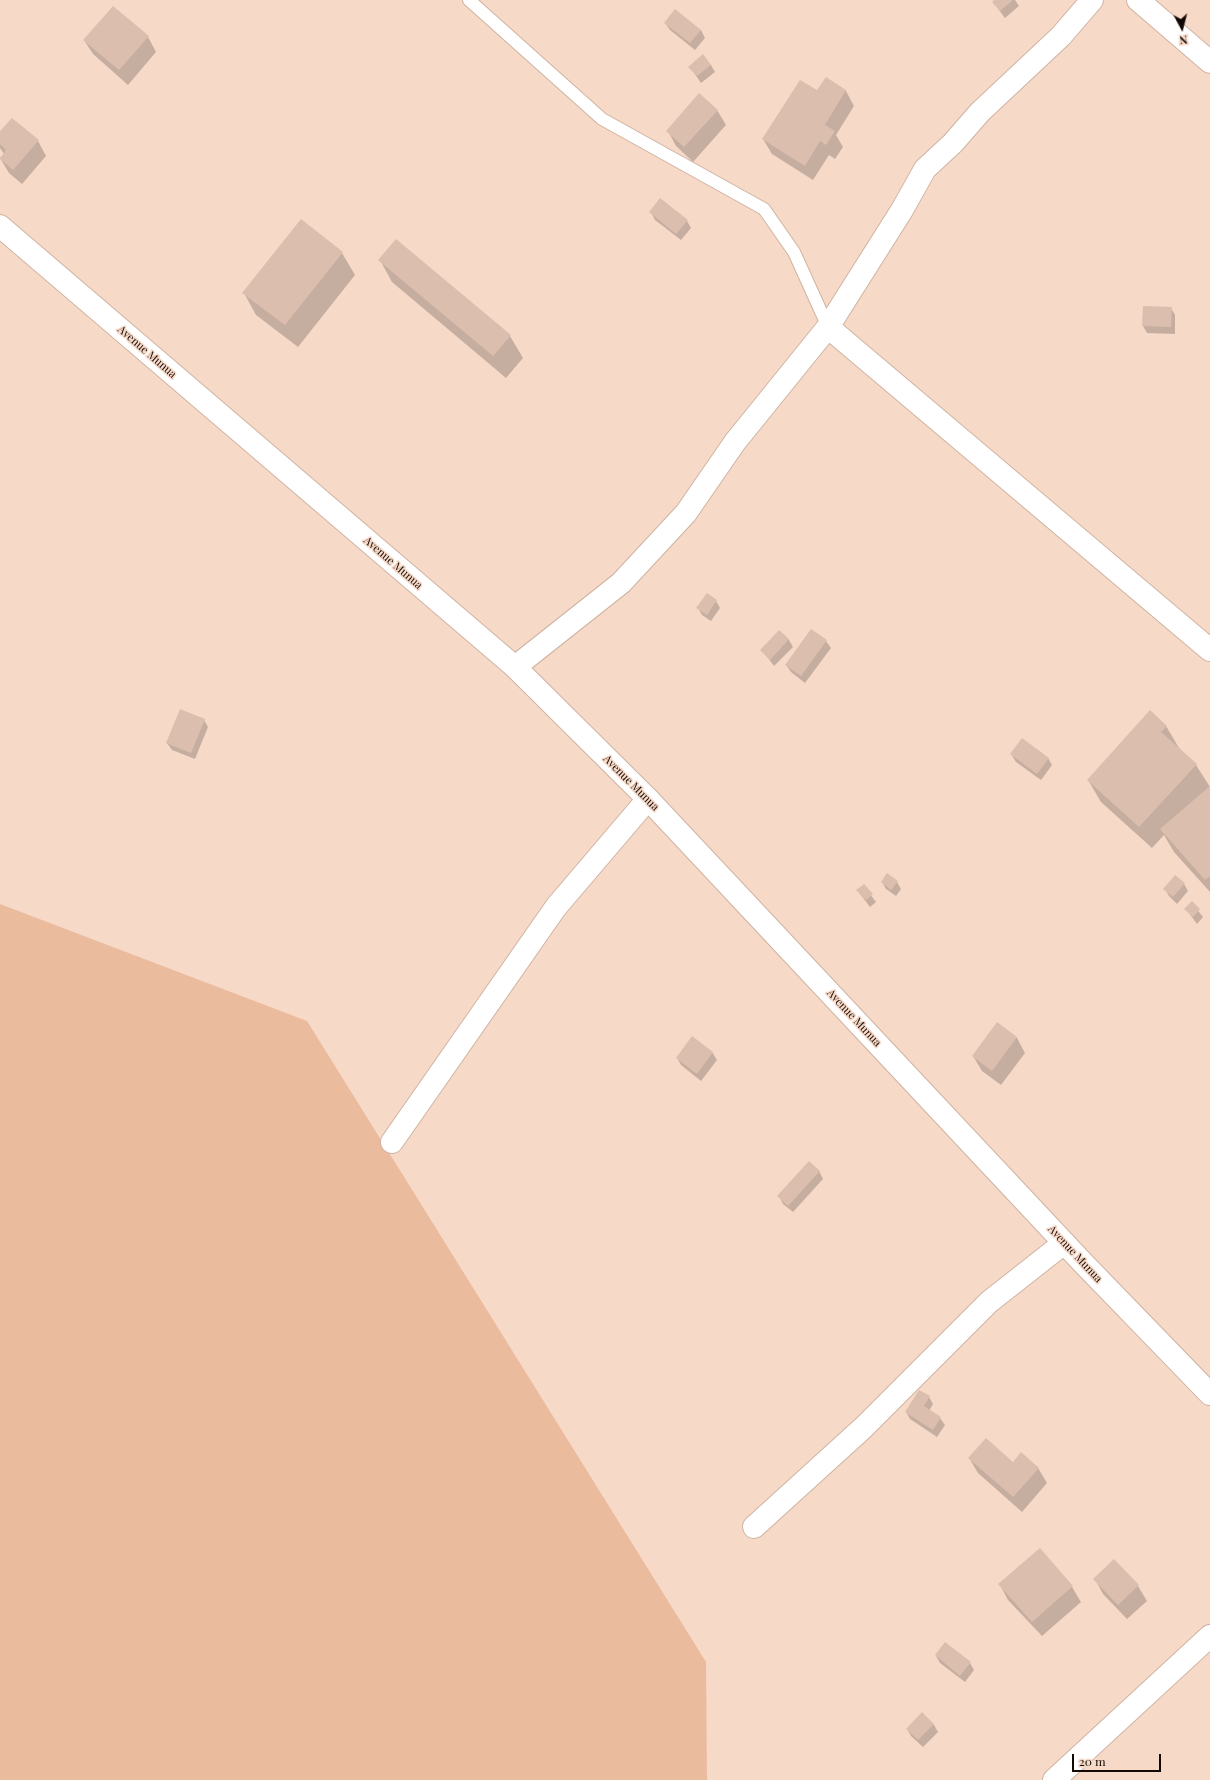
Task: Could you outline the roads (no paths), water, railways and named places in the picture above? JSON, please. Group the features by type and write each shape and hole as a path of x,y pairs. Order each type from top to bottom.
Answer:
{"street":[{"path":"515,667 621,583 681,519 735,442 828,327 902,210 925,169 953,143 980,112 1061,36 1092,0"},
{"path":"1138,0 1210,62"},
{"name":"Avenue Munua","path":"0,226 515,667 648,799 1064,1243 1210,1394"},
{"path":"828,327 1210,650"},
{"path":"392,1142 556,908 648,799"},
{"path":"754,1526 864,1427 989,1302 1064,1243"},
{"path":"1054,1780 1210,1636"}],"lane":[{"path":"469,0 602,119 764,209 794,252 828,327"}]}
